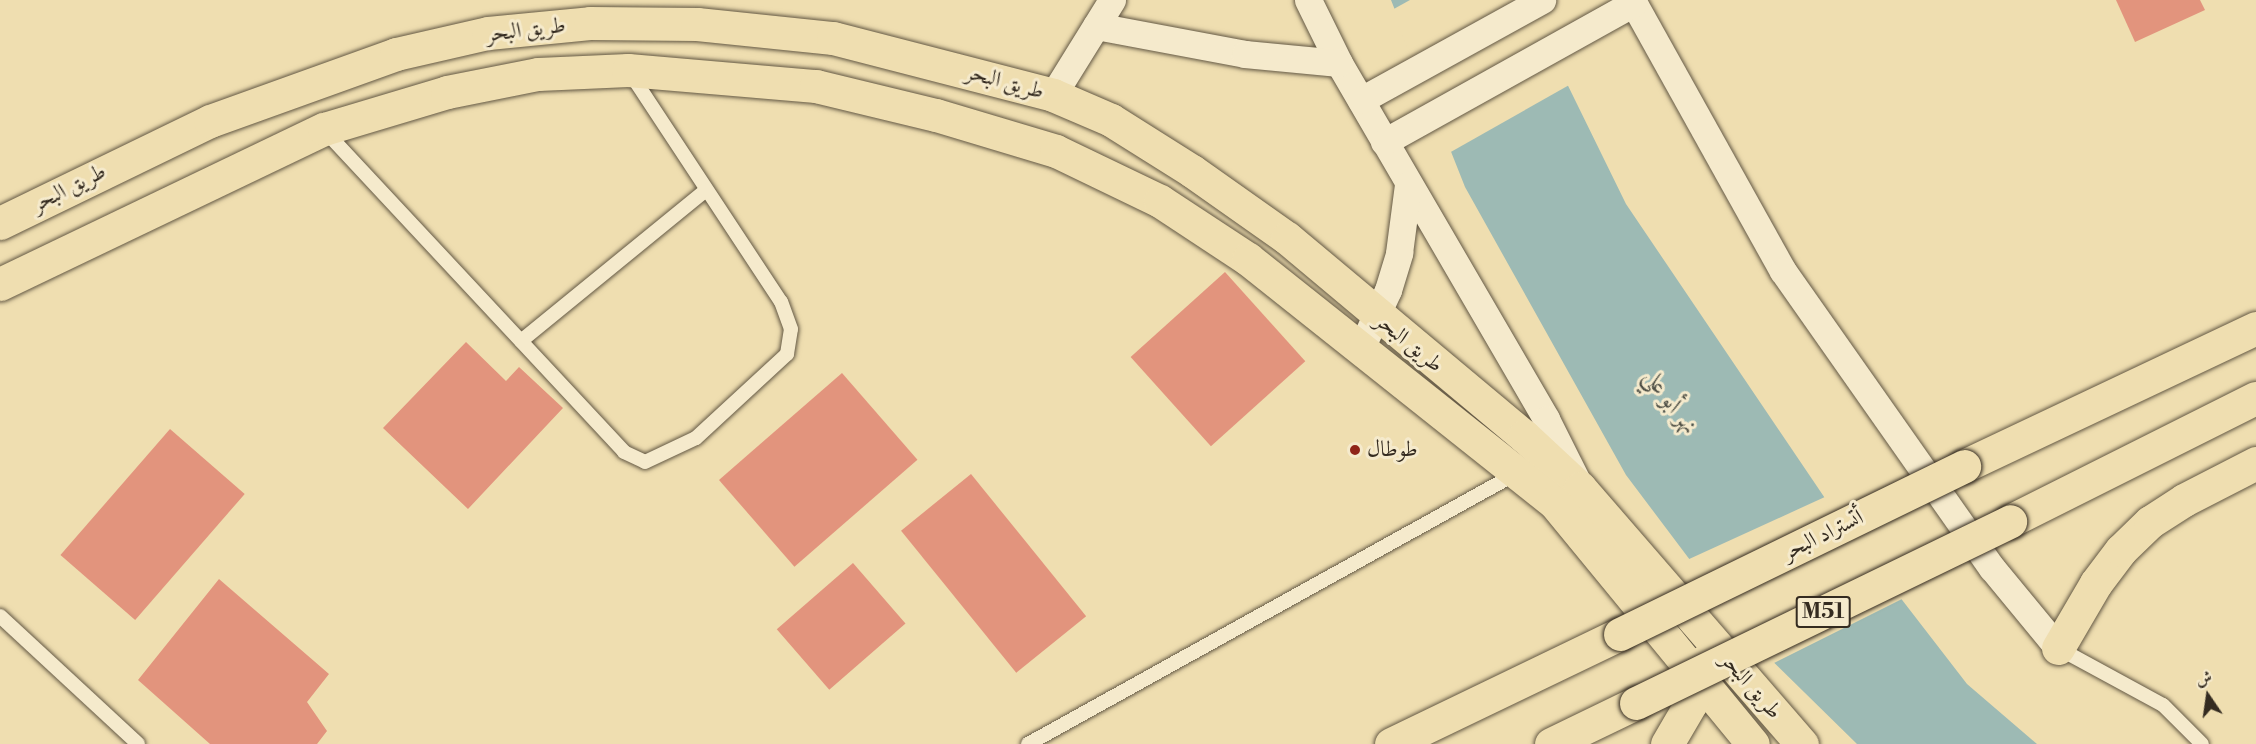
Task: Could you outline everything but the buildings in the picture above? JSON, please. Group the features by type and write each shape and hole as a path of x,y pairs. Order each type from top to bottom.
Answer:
{"highway":[{"name":"طريق البحر","path":"0,223 210,121 396,54 488,33 590,23 634,23 697,24 833,38 1053,95 1111,120 1192,171 1287,238 1376,316 1524,436 1580,488 1802,744"},
{"path":"628,70 634,23"},
{"name":"طريق البحر","path":"0,284 324,129 447,92 538,74 628,70 816,86 936,115 1056,151 1160,201 1248,259 1554,502 1582,533 1753,744"},
{"name":"أتستراد البحر","path":"1391,744 2256,328"},
{"name":"M51","path":"1551,744 2256,398"},
{"path":"2058,648 2096,583 2121,550 2150,522 2184,500 2256,463"},
{"path":"1667,744 1691,703 1699,678 1705,633"}],"street":[{"path":"1053,95 1112,0"},
{"path":"1308,0 1339,63 1408,185 1546,419 1580,488 1582,533"},
{"path":"1361,100 1542,0"},
{"path":"1384,142 1633,2 1783,271 1992,568 2058,648"},
{"path":"1096,26 1245,54 1339,63"},
{"path":"1360,348 1376,316 1399,253 1408,185"}],"lane":[{"path":"324,129 624,452 645,462 696,438 787,354 790,328 781,302 628,70"},
{"path":"520,341 706,190"},
{"path":"1028,744 1517,473"},
{"path":"0,616 138,744"},
{"path":"2058,648 2163,705 2202,744"}],"water":[{"name":"نهر أبو علي","path":"1391,0 1526,0 1626,204 1835,513 1967,684 2037,744 1857,744 1748,637 1626,475 1465,187"}],"pier":[{"path":"1410,0 1530,0 1571,84 1449,153 1392,10"},
{"path":"1827,496 1904,598 1772,664 1746,639 1687,560"}],"place":[{"name":"طوطال","path":"1355,450"}]}
